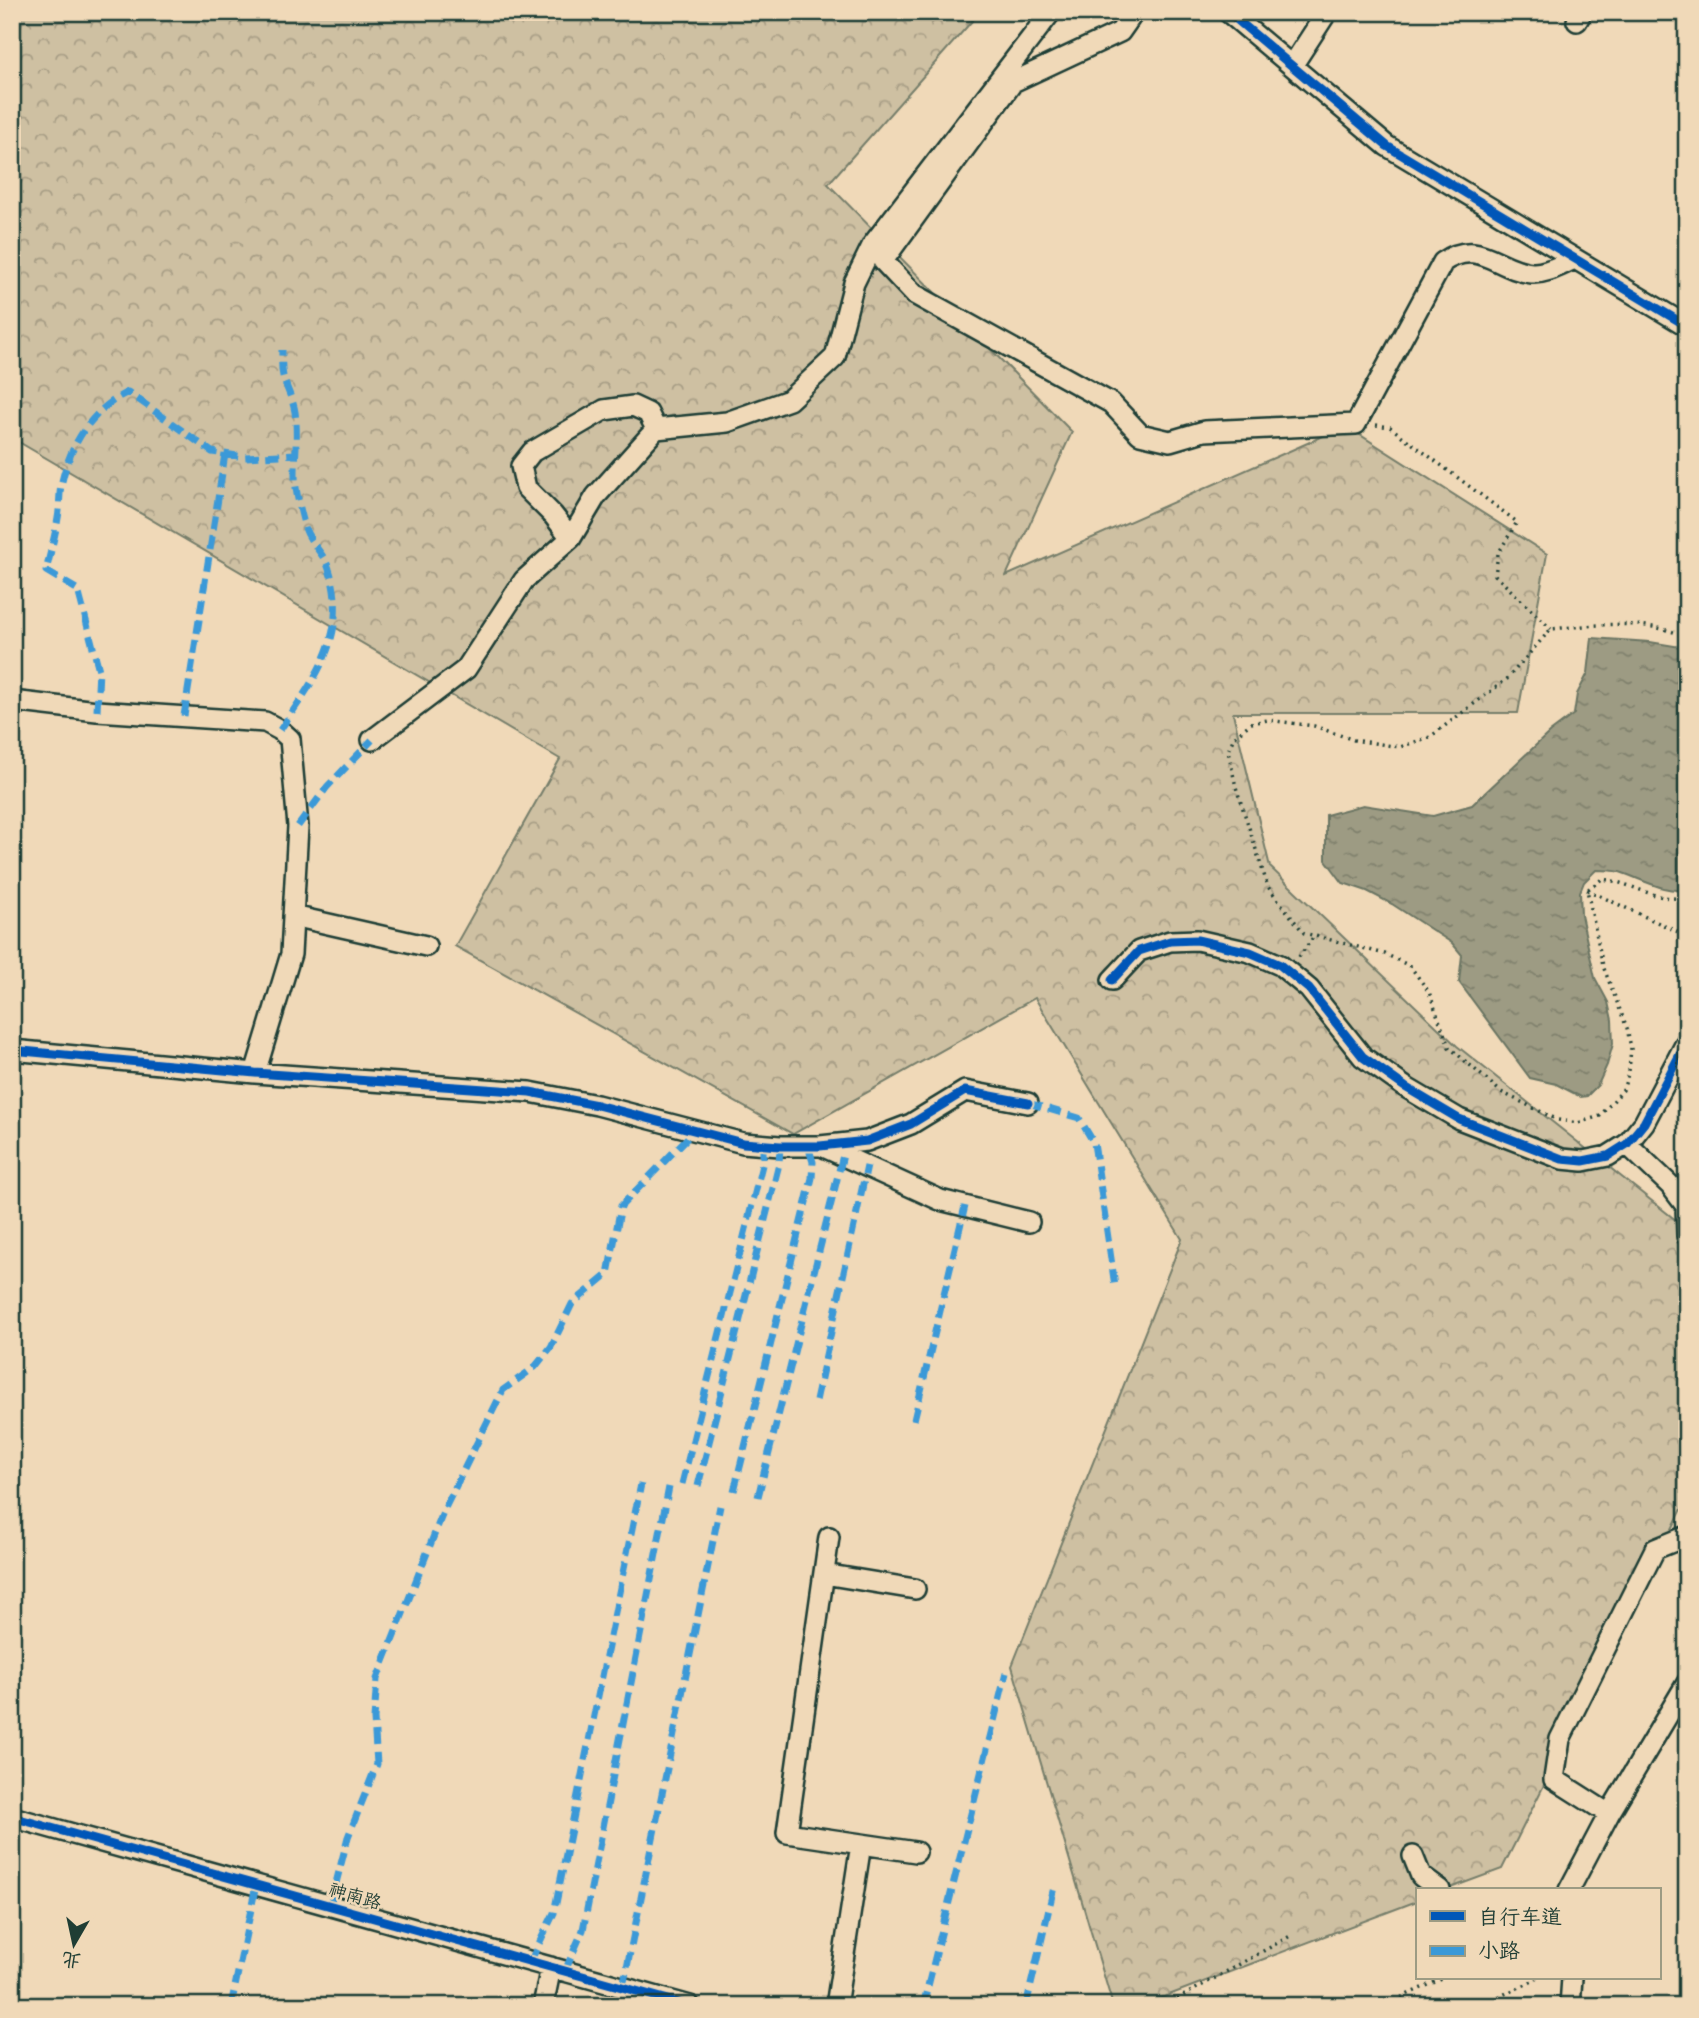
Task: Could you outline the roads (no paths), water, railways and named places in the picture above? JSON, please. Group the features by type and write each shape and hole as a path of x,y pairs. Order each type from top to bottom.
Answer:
{"street":[{"path":"372,740 466,669 524,580 571,538 596,496 656,429 727,422 789,401 835,356 854,283 873,244 1051,12"},
{"path":"1134,12 1120,32 1013,82 883,261 914,294 1111,403 1140,434 1170,441 1204,430 1356,424 1443,262 1455,254 1470,251 1531,273 1545,272 1574,259"},
{"path":"1228,12 1387,146 1687,325"},
{"path":"1292,66 1327,12"},
{"path":"571,538 526,488 521,466 531,452 604,410 633,406 648,413 656,429"},
{"path":"12,701 97,711 265,722 290,739 298,826 291,954 256,1073"},
{"path":"293,916 426,946"},
{"path":"1112,980 1139,951 1170,941 1197,940 1250,952 1280,965 1309,989 1363,1057 1405,1087 1460,1119 1562,1159 1583,1161 1608,1156 1626,1144 1644,1123 1687,1041"},
{"path":"12,1050 256,1073 530,1092 597,1105 743,1143 780,1146 820,1146 867,1141 911,1124 965,1091 1028,1103"},
{"path":"1626,1144 1670,1185 1686,1206 1687,1236"},
{"path":"820,1146 940,1200 1029,1222"},
{"path":"1609,1814 1554,1779 1560,1739 1655,1549 1687,1536"},
{"path":"829,1537 787,1833 916,1852"},
{"path":"824,1574 915,1589"},
{"path":"1570,1888 1609,1814 1687,1683"},
{"name":"神南路","path":"12,1817 690,2006"},
{"path":"836,2006 861,1844"},
{"path":"1413,1856 1421,1876 1437,1888"},
{"path":"543,2006 551,1967"},
{"path":"1570,2006 1572,1980"}],"water":[{"path":"1592,638 1687,648 1687,888 1663,888 1608,870 1596,870 1584,882 1580,892 1581,915 1595,978 1608,1002 1613,1044 1598,1085 1587,1096 1581,1097 1556,1084 1530,1078 1459,982 1462,955 1452,943 1392,904 1367,891 1343,883 1326,860 1326,815 1363,805 1433,816 1472,805 1550,732 1574,714 1577,694 1588,673"}]}
